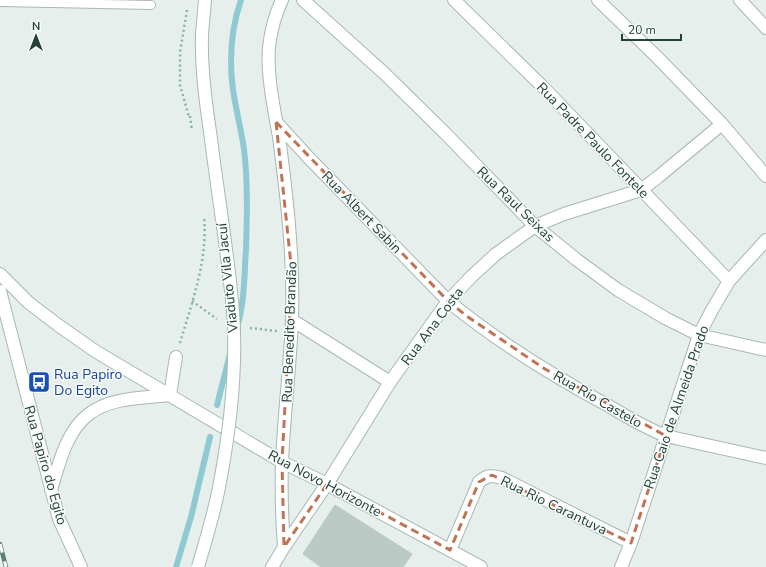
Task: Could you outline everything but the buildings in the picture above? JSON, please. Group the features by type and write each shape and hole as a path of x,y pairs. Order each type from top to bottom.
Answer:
{"street":[{"name":"Viaduto Vila Jacuí","path":"198,567 220,482 230,413 233,372 233,312 205,95 202,34 206,0"},
{"name":"Rua Benedito Brandão","path":"282,0 275,16 270,42 269,68 285,178 290,230 292,274 292,320 282,462 284,547"},
{"name":"Rua Raul Seixas","path":"303,0 385,74 535,226 618,290 665,318 699,335 766,350"},
{"name":"Rua Padre Paulo Fontele","path":"454,0 543,87 640,190 729,281"},
{"path":"598,0 656,56 722,124 766,176"},
{"path":"740,0 766,28"},
{"name":"Rua Albert Sabin","path":"276,122 448,301"},
{"name":"Rua Ana Costa","path":"272,567 284,547 328,484 390,382 448,301 496,254 535,226 564,214 640,190 722,124"},
{"name":"Rua Caio de Almeida Prado","path":"621,567 631,543 699,335 729,281 766,240"},
{"name":"Rua Novo Horizonte","path":"0,274 29,303 95,351 282,462 328,484 481,567"},
{"name":"Rua Papiro do Egito","path":"0,291 59,519 81,567"},
{"name":"Rua Rio Castelo","path":"448,301 468,317 545,369 591,397 654,431 666,436 766,458"},
{"path":"292,320 390,382"},
{"path":"51,491 64,452 79,424 89,414 114,403 170,395 176,356"},
{"name":"Rua Rio Carantuva","path":"450,550 479,482 485,476 492,475 502,478 631,543"}],"lane":[{"path":"0,2 151,5"}],"path":[{"path":"188,6 180,52 180,85 190,119 192,134"},
{"path":"190,119 191,105"},
{"path":"176,356 201,270 205,245 203,214"},
{"path":"192,301 220,321"},
{"path":"249,328 291,333"}],"highlighted area":[{"path":"276,122 448,301 468,317 545,369 666,436 631,543 492,475 479,482 450,550 327,484 284,547 282,462 292,274"}],"waterway":[{"path":"237,327 242,308 244,288 247,186 244,149 233,90 231,56 233,33 241,0"},
{"path":"217,405 230,354"},
{"path":"176,567 191,517 210,437"}],"railway":[{"path":"0,544 6,567"}],"place":[{"name":"Rua Papiro Do Egito","path":"39,382"}]}
